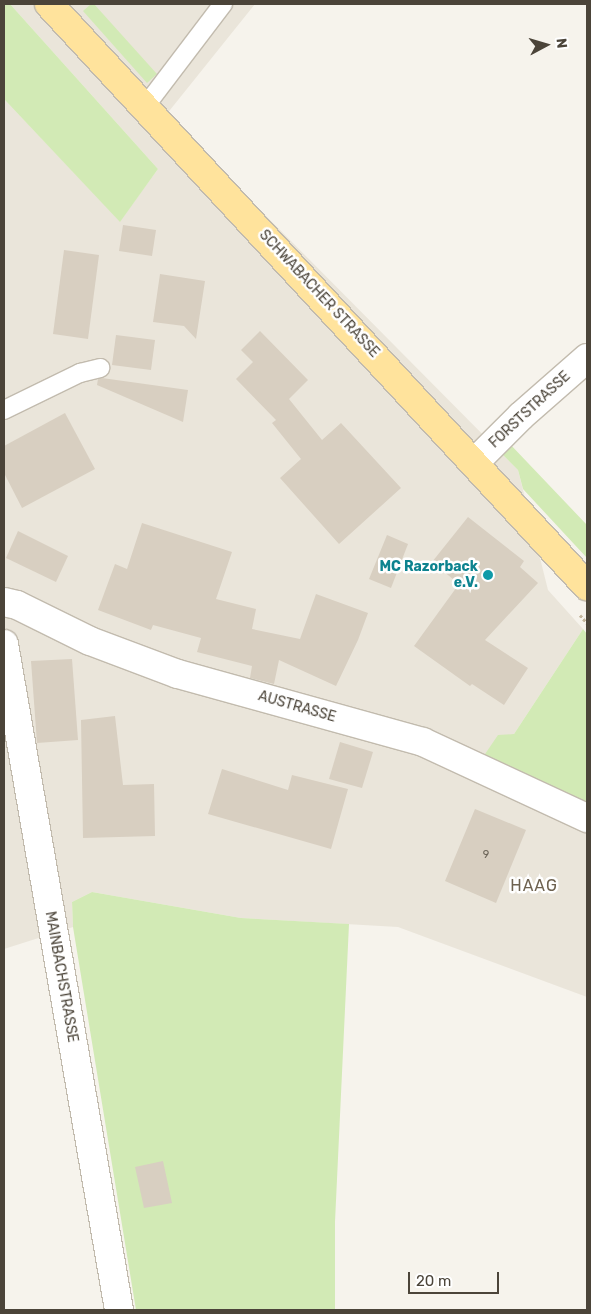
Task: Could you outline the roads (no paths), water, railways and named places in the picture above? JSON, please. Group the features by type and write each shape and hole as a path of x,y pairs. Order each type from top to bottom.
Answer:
{"main road":[{"name":"SCHWABACHER STRASSE","path":"49,4 587,586"}],"street":[{"name":"FORSTSTRASSE","path":"474,463 520,416 587,358"},
{"name":"AUSTRASSE","path":"4,602 17,605 90,641 178,674 423,742 587,818"},
{"name":"MAINBACHSTRASSE","path":"4,644 119,1310"}],"lane":[{"path":"144,108 223,4"},
{"path":"4,410 80,373 100,368"}],"place":[{"name":"MC Razorback e.V.","path":"488,575"}],"district":[{"name":"HAAG","path":"534,886"}]}
